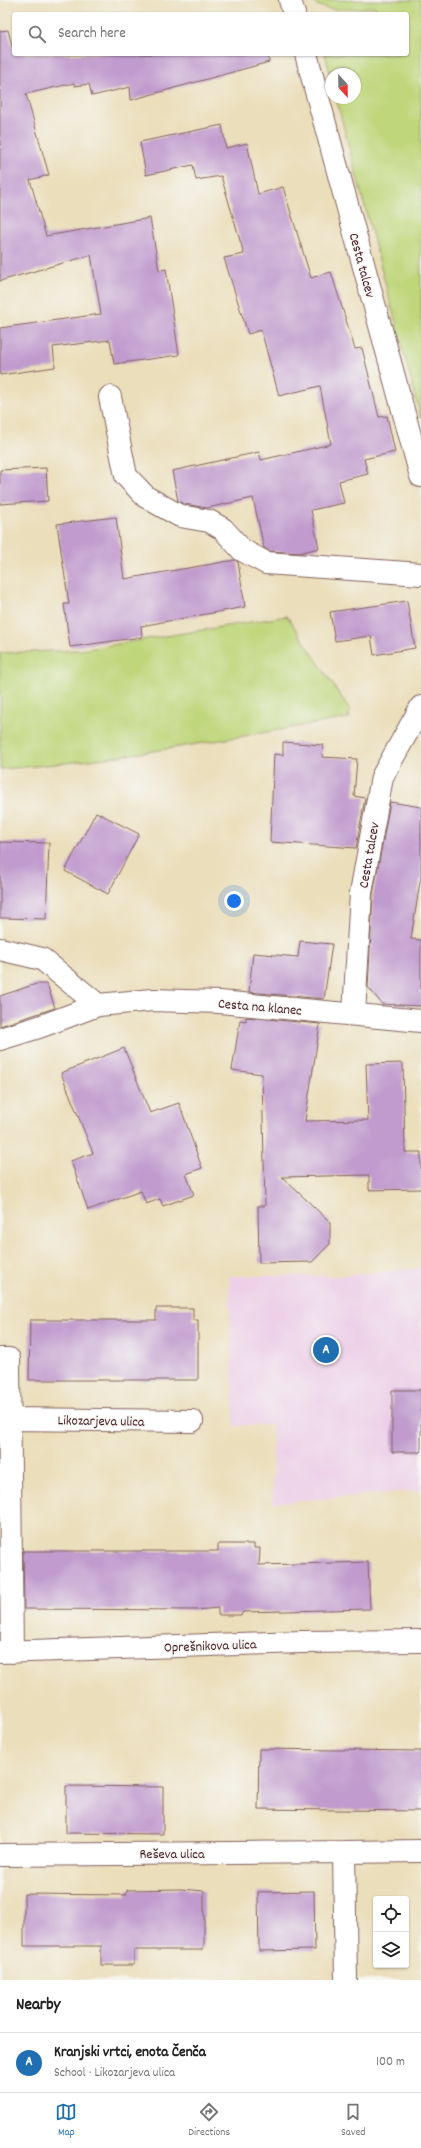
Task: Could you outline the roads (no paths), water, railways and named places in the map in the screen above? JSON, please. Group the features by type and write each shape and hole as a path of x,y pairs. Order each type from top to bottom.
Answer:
{"street":[{"path":"290,0 293,12"},
{"name":"Cesta talcev","path":"307,56 421,476"},
{"path":"110,397 126,476 146,498 180,516 210,521 223,529 242,550 266,563 421,574"},
{"name":"Cesta talcev","path":"354,1014 361,892 382,777 421,707"},
{"path":"0,949 42,959 98,1005"},
{"name":"Cesta na klanec","path":"0,1039 39,1027 98,1005 152,1000 220,1002 421,1021"},
{"path":"0,1359 9,1358 10,1418 5,1476 6,1652"},
{"name":"Likozarjeva ulica","path":"10,1418 192,1421"},
{"name":"Oprešnikova ulica","path":"6,1652 301,1642 421,1641"},
{"name":"Reševa ulica","path":"0,1854 421,1851"},
{"path":"344,1852 346,1980"}],"place":[{"name":"Kranjski vrtci, enota Čenča","path":"326,1350"}]}
